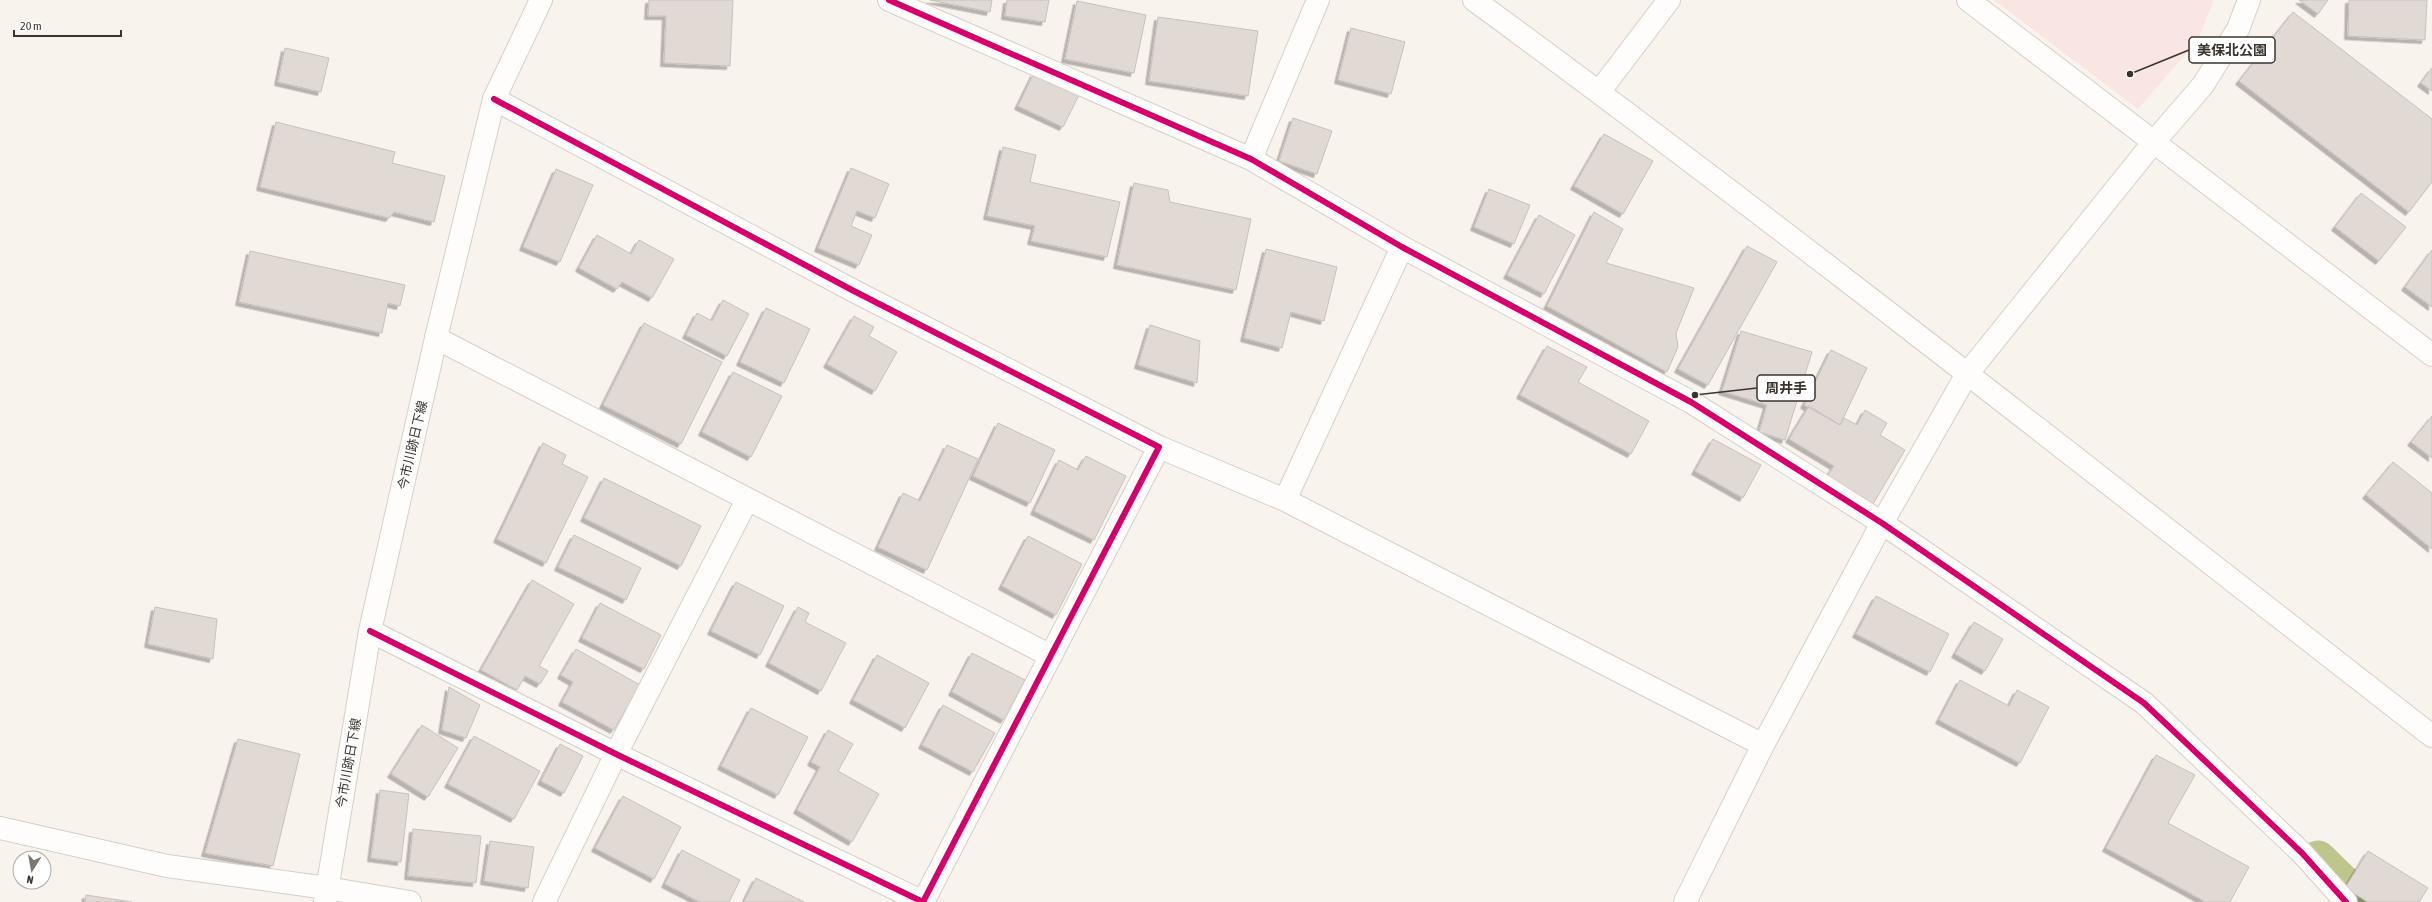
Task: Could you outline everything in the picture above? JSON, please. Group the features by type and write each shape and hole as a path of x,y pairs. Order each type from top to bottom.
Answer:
{"street":[{"name":"今市川跡日下線","path":"326,895 370,631 436,338 494,99 541,0"},
{"path":"889,0 1251,159 1402,247 1691,402 1882,523 2144,703 2302,853 2346,902"},
{"path":"1251,159 1318,0"},
{"path":"1474,0 1599,92 1967,374 2432,736"},
{"path":"1599,92 1669,0"},
{"path":"1968,0 2432,355"},
{"path":"1685,902 1763,745 1882,523 1967,374 2153,142 2204,85 2238,29 2248,0"},
{"path":"494,99 852,290 1159,447 1285,500 1763,745"},
{"path":"1285,500 1402,247"},
{"path":"436,338 1051,656"},
{"path":"370,631 616,754 923,902 1159,447"},
{"path":"544,902 616,754 748,500"},
{"path":"0,828 167,866 326,895 410,902"}],"shaded area":[{"path":"1994,0 2214,0 2198,40 2138,109"}],"building":[{"path":"649,0 733,0 730,66 664,63 666,16 648,16"},
{"path":"930,0 992,0 990,12"},
{"path":"1007,0 1049,0 1045,22 1005,16"},
{"path":"2299,0 2328,0 2318,14"},
{"path":"2349,0 2427,0 2425,40 2348,36"},
{"path":"1077,1 1146,15 1134,73 1065,59"},
{"path":"2293,12 2432,119 2432,182 2409,212 2239,81"},
{"path":"1158,17 1258,31 1248,96 1149,81"},
{"path":"1351,28 1405,42 1391,94 1338,80"},
{"path":"285,48 329,58 321,92 278,82"},
{"path":"2432,68 2432,91 2421,83"},
{"path":"1034,73 1079,95 1063,127 1018,106"},
{"path":"1293,118 1332,131 1317,174 1279,161"},
{"path":"276,122 395,152 392,163 445,176 434,222 394,212 389,218 260,187"},
{"path":"1604,134 1653,161 1623,214 1574,186"},
{"path":"1003,147 1036,155 1030,182 1120,202 1107,257 1031,241 1035,226 987,216"},
{"path":"851,168 889,184 875,218 857,211 851,226 872,235 859,265 818,248"},
{"path":"556,169 593,185 560,262 523,247"},
{"path":"1134,183 1168,190 1170,202 1251,219 1236,290 1117,265"},
{"path":"1489,189 1530,205 1514,244 1474,227"},
{"path":"2361,193 2406,227 2379,261 2335,227"},
{"path":"1594,212 1623,229 1606,263 1694,288 1676,333 1678,347 1667,372 1547,306"},
{"path":"1539,215 1575,235 1544,294 1507,275"},
{"path":"597,235 631,254 639,240 674,259 652,298 622,282 617,289 579,268"},
{"path":"1747,246 1777,262 1708,385 1678,369"},
{"path":"1266,249 1337,267 1324,321 1291,312 1282,348 1244,338"},
{"path":"2432,250 2432,307 2405,287"},
{"path":"250,251 405,285 400,306 388,303 382,333 239,302"},
{"path":"723,300 749,314 727,356 686,335 697,313 712,321"},
{"path":"766,308 810,329 784,383 740,362"},
{"path":"854,316 874,327 869,336 897,352 875,391 827,364"},
{"path":"644,323 722,362 681,444 603,405"},
{"path":"1150,325 1200,341 1197,383 1138,365"},
{"path":"1741,331 1812,352 1785,440 1759,432 1767,405 1722,391"},
{"path":"1547,346 1587,367 1578,382 1649,421 1631,454 1520,395"},
{"path":"1831,350 1867,368 1840,425 1804,405"},
{"path":"733,372 782,396 751,457 702,432"},
{"path":"1809,406 1840,425 1844,418 1857,425 1865,410 1887,423 1880,435 1905,450 1873,504 1827,476 1834,466 1789,439"},
{"path":"2432,416 2432,458 2411,442"},
{"path":"998,423 1055,450 1030,503 973,476"},
{"path":"1713,439 1761,465 1743,498 1695,471"},
{"path":"543,443 566,455 562,464 588,477 546,563 497,539"},
{"path":"947,445 978,459 927,570 878,547 903,493 920,501"},
{"path":"1086,456 1126,476 1094,540 1034,511 1059,460 1078,470"},
{"path":"2393,462 2432,493 2432,549 2366,495"},
{"path":"604,478 701,526 681,566 584,518"},
{"path":"574,535 641,568 626,600 558,567"},
{"path":"1028,536 1082,564 1056,615 1002,586"},
{"path":"532,580 574,604 539,666 548,671 540,684 525,676 517,690 481,670"},
{"path":"736,582 784,606 760,655 711,631"},
{"path":"1876,596 1949,634 1930,672 1856,634"},
{"path":"600,603 661,635 644,669 582,638"},
{"path":"155,607 217,619 213,659 148,644"},
{"path":"798,607 809,613 805,622 846,643 821,691 769,663"},
{"path":"1974,622 2003,639 1985,671 1955,654"},
{"path":"576,649 640,685 614,730 562,702 573,682 561,675"},
{"path":"972,653 1025,680 1004,720 952,692"},
{"path":"877,655 929,683 905,728 853,700"},
{"path":"1960,680 2009,706 2017,690 2049,707 2020,763 1939,720"},
{"path":"449,687 480,705 466,738 442,730"},
{"path":"943,705 995,733 973,772 922,745"},
{"path":"751,708 808,737 778,795 721,766"},
{"path":"422,725 458,748 428,797 391,774"},
{"path":"828,730 853,744 838,771 879,794 852,842 797,810 820,767 811,762"},
{"path":"474,736 540,771 514,819 448,784"},
{"path":"238,739 300,754 273,866 205,853"},
{"path":"560,744 583,756 564,793 541,781"},
{"path":"2156,755 2195,775 2168,823 2249,867 2230,902 2206,902 2106,848"},
{"path":"380,790 409,794 401,862 371,858"},
{"path":"623,796 681,827 654,879 595,848"},
{"path":"413,829 481,836 476,883 408,876"},
{"path":"490,841 534,847 528,888 484,881"},
{"path":"682,850 740,880 729,902 700,902 665,884"},
{"path":"2368,851 2428,888 2419,902 2368,902 2345,888"},
{"path":"756,878 804,902 744,902"},
{"path":"86,895 132,902 85,902"}],"waterway":[{"path":"2318,859 2362,902"}],"cycle path":[{"path":"889,0 1251,159 1402,247 1691,402 1882,523 2144,703 2302,853 2346,902"},
{"path":"370,631 616,754 923,902 1159,447 852,290 494,99"}],"place":[{"name":"美保北公園","path":"2130,74"},
{"name":"周井手","path":"1695,395"}]}
